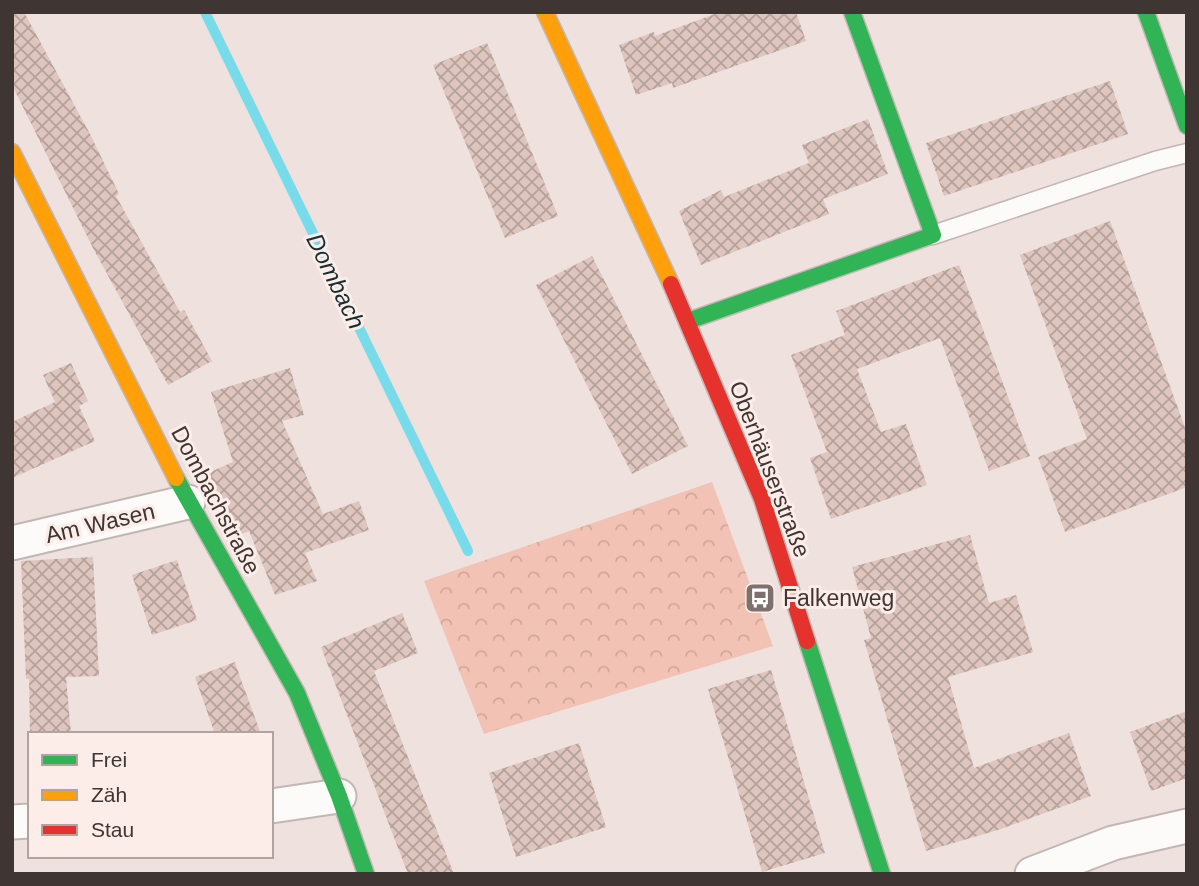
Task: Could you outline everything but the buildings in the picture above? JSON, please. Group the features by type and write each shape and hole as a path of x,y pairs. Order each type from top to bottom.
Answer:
{"street":[{"name":"Oberhäuserstraße","path":"545,12 688,321 762,499 882,874"},
{"path":"688,321 933,235 852,12"},
{"path":"1146,12 1187,127"},
{"name":"Dombachstraße","path":"12,152 188,502 297,693 339,796 366,874"},
{"name":"Am Wasen","path":"12,543 188,502"},
{"path":"273,806 339,796"},
{"path":"1032,874 1113,843 1187,825"}],"lane":[{"path":"933,235 1155,161 1187,153"}],"green space":[{"path":"712,482 773,646 484,734 424,581"}],"waterway":[{"name":"Dombach","path":"205,12 468,551"}],"traffic: fast":[{"path":"688,321 933,235 852,12"},
{"path":"1146,12 1187,126"},
{"path":"176,478 297,693 339,796 366,874"},
{"path":"807,641 882,874"}],"traffic: slow":[{"path":"545,12 671,284"},
{"path":"12,152 176,478"}],"traffic: jam":[{"path":"671,284 762,499 807,641"}],"place":[{"name":"Falkenweg","path":"760,598"}]}
